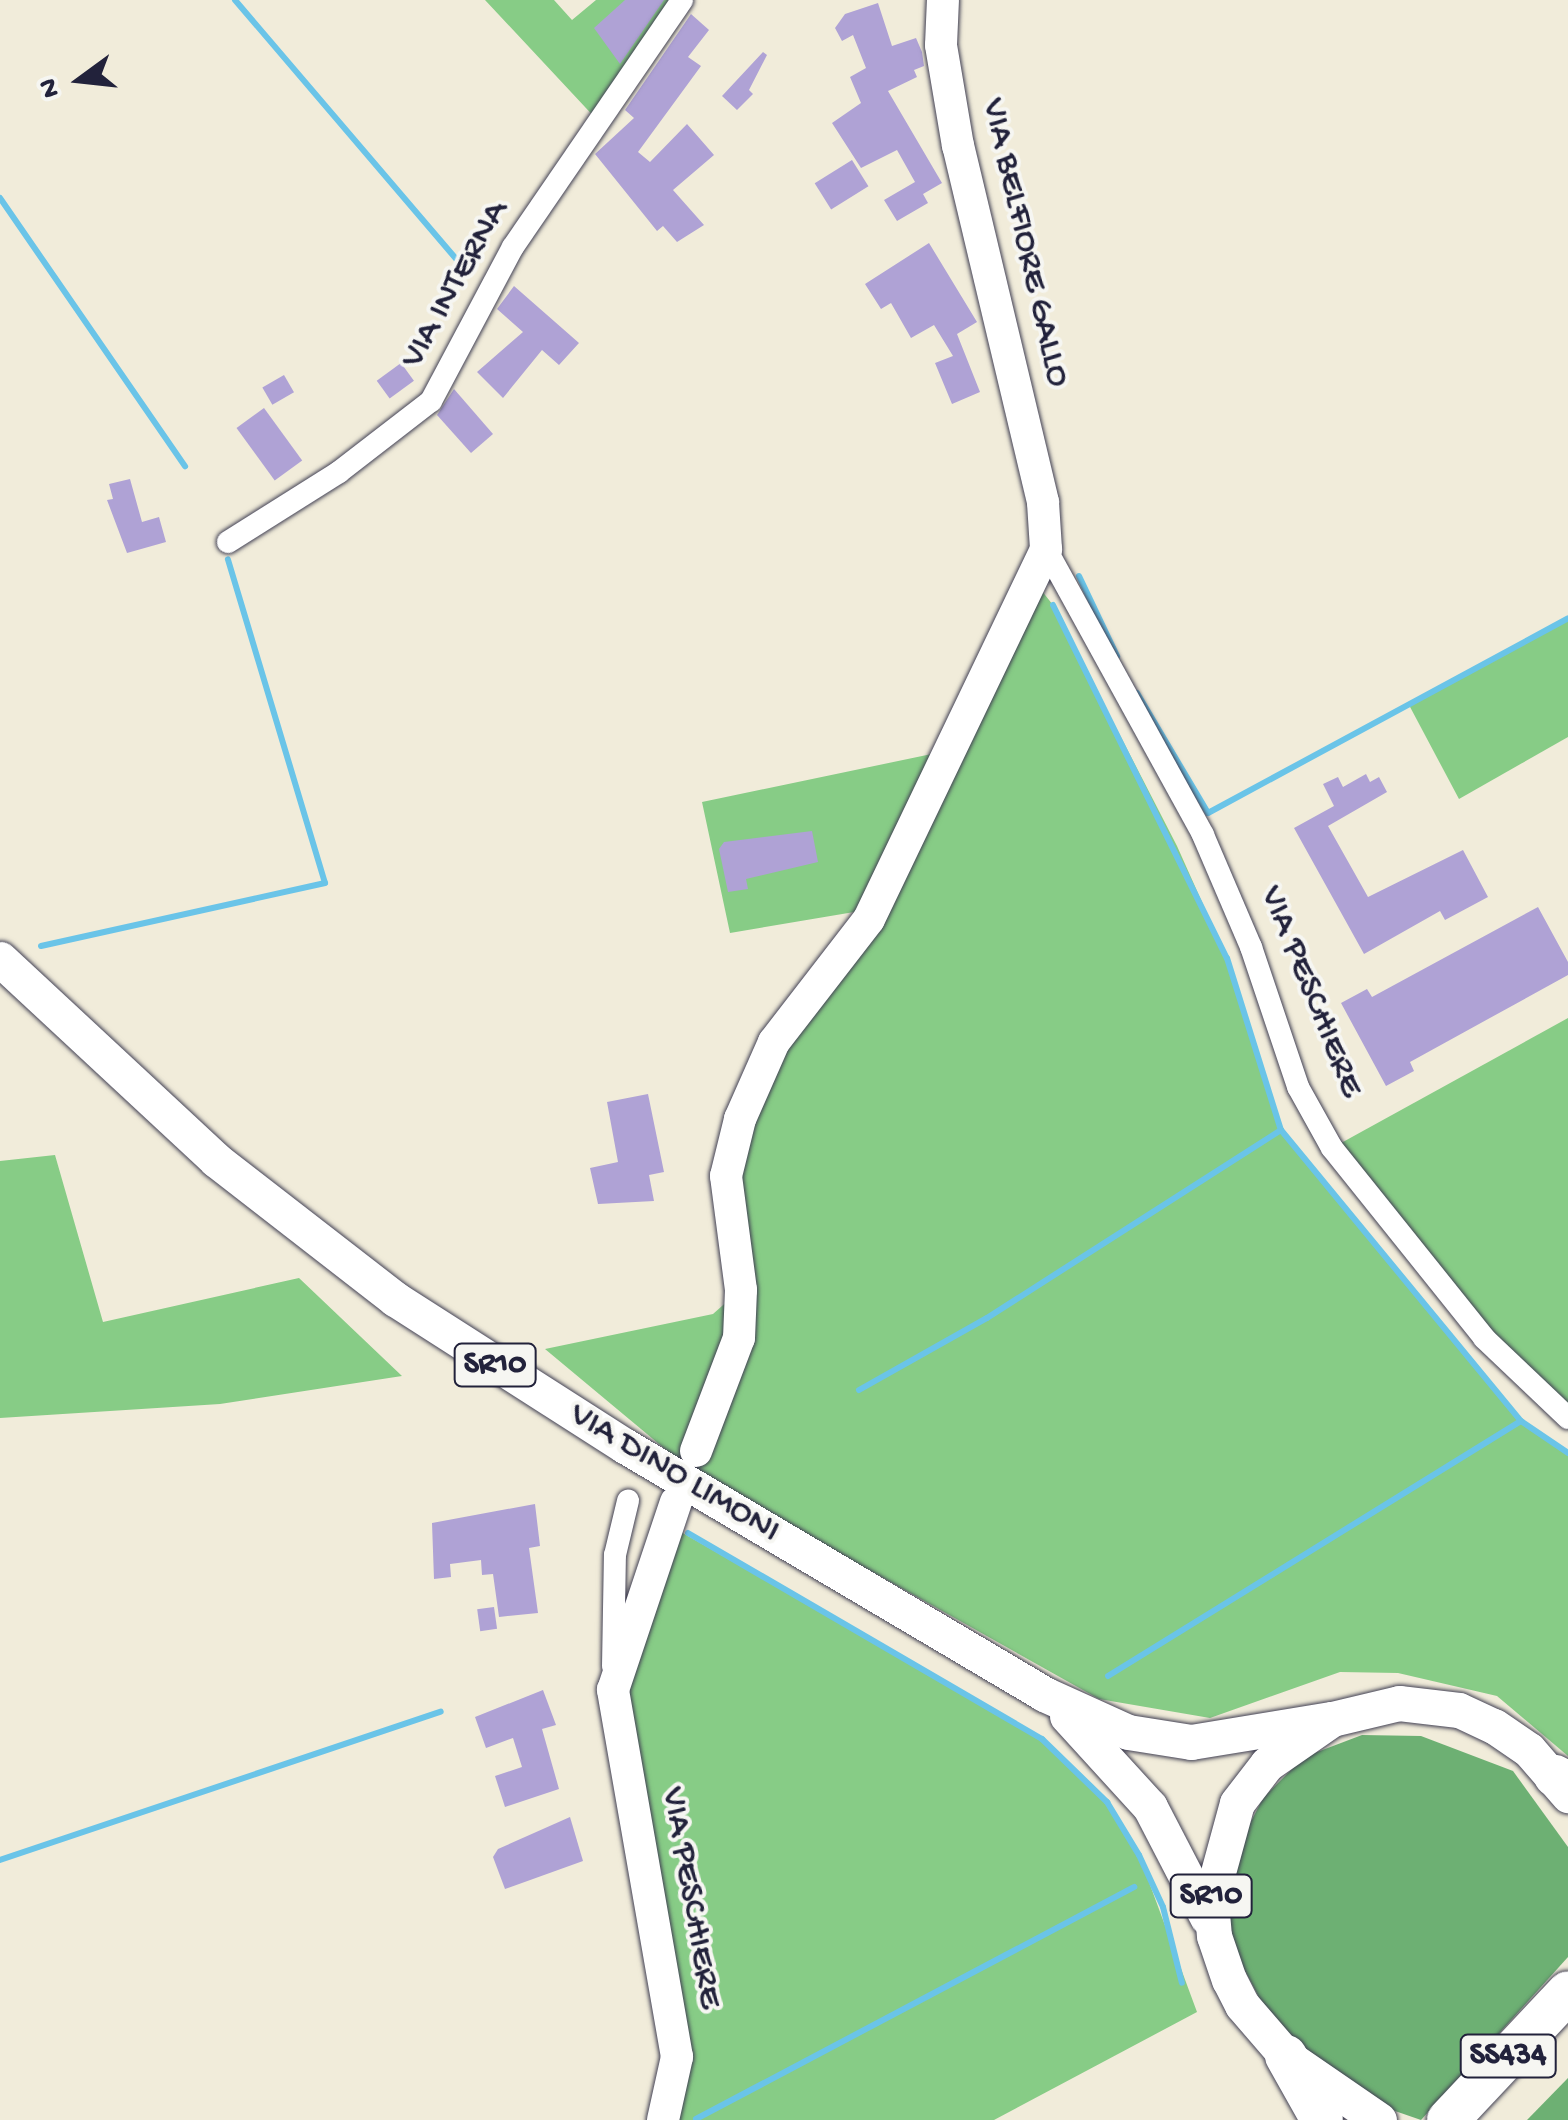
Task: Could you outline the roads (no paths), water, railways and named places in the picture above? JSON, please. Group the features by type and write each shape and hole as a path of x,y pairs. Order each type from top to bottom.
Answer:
{"highway":[{"name":"SS434","path":"1448,2120 1568,1992"},
{"name":"SS434","path":"1482,2120 1568,2030"},
{"path":"1286,2056 1322,2120"}],"main road":[{"name":"VIA DINO LIMONI","path":"0,959 216,1160 395,1299 642,1456 1044,1694"},
{"name":"SR10","path":"1044,1694 1128,1732 1191,1742 1399,1704 1460,1710 1506,1734 1564,1785"},
{"name":"SR10","path":"1044,1694 1116,1763 1150,1808 1194,1883 1242,2005 1286,2056 1379,2120"},
{"name":"SR10","path":"1214,1936 1214,1870 1237,1803 1267,1764 1332,1719"}],"street":[{"name":"VIA INTERNA","path":"228,542 339,472 431,401 513,247 682,0"},
{"name":"VIA BELFIORE GALLO","path":"943,0 941,45 958,146 1043,502"},
{"name":"VIA PESCHIERE","path":"1043,502 1046,549 1204,835 1251,947 1298,1087 1332,1148 1484,1338 1568,1418"},
{"name":"VIA PESCHIERE","path":"696,1452 738,1338 740,1290 726,1176 740,1119 774,1042 869,918 1046,549"},
{"name":"VIA PESCHIERE","path":"628,1501 616,1555 613,1690 677,2056 662,2120"},
{"name":"VIA PESCHIERE","path":"613,1690 676,1502"}],"waterway":[{"path":"235,0 469,274"},
{"path":"0,198 185,466"},
{"path":"41,946 325,883 228,559"},
{"path":"1079,576 1117,656"},
{"path":"1053,605 1227,958 1281,1130 1521,1421 1568,1453"},
{"path":"1137,693 1208,813 1568,618"},
{"path":"859,1390 987,1318 1281,1130"},
{"path":"1108,1676 1521,1421"},
{"path":"688,1533 1042,1739 1107,1802 1139,1855 1163,1907 1182,1983"},
{"path":"0,1860 441,1712"},
{"path":"696,2119 1134,1887"}]}
